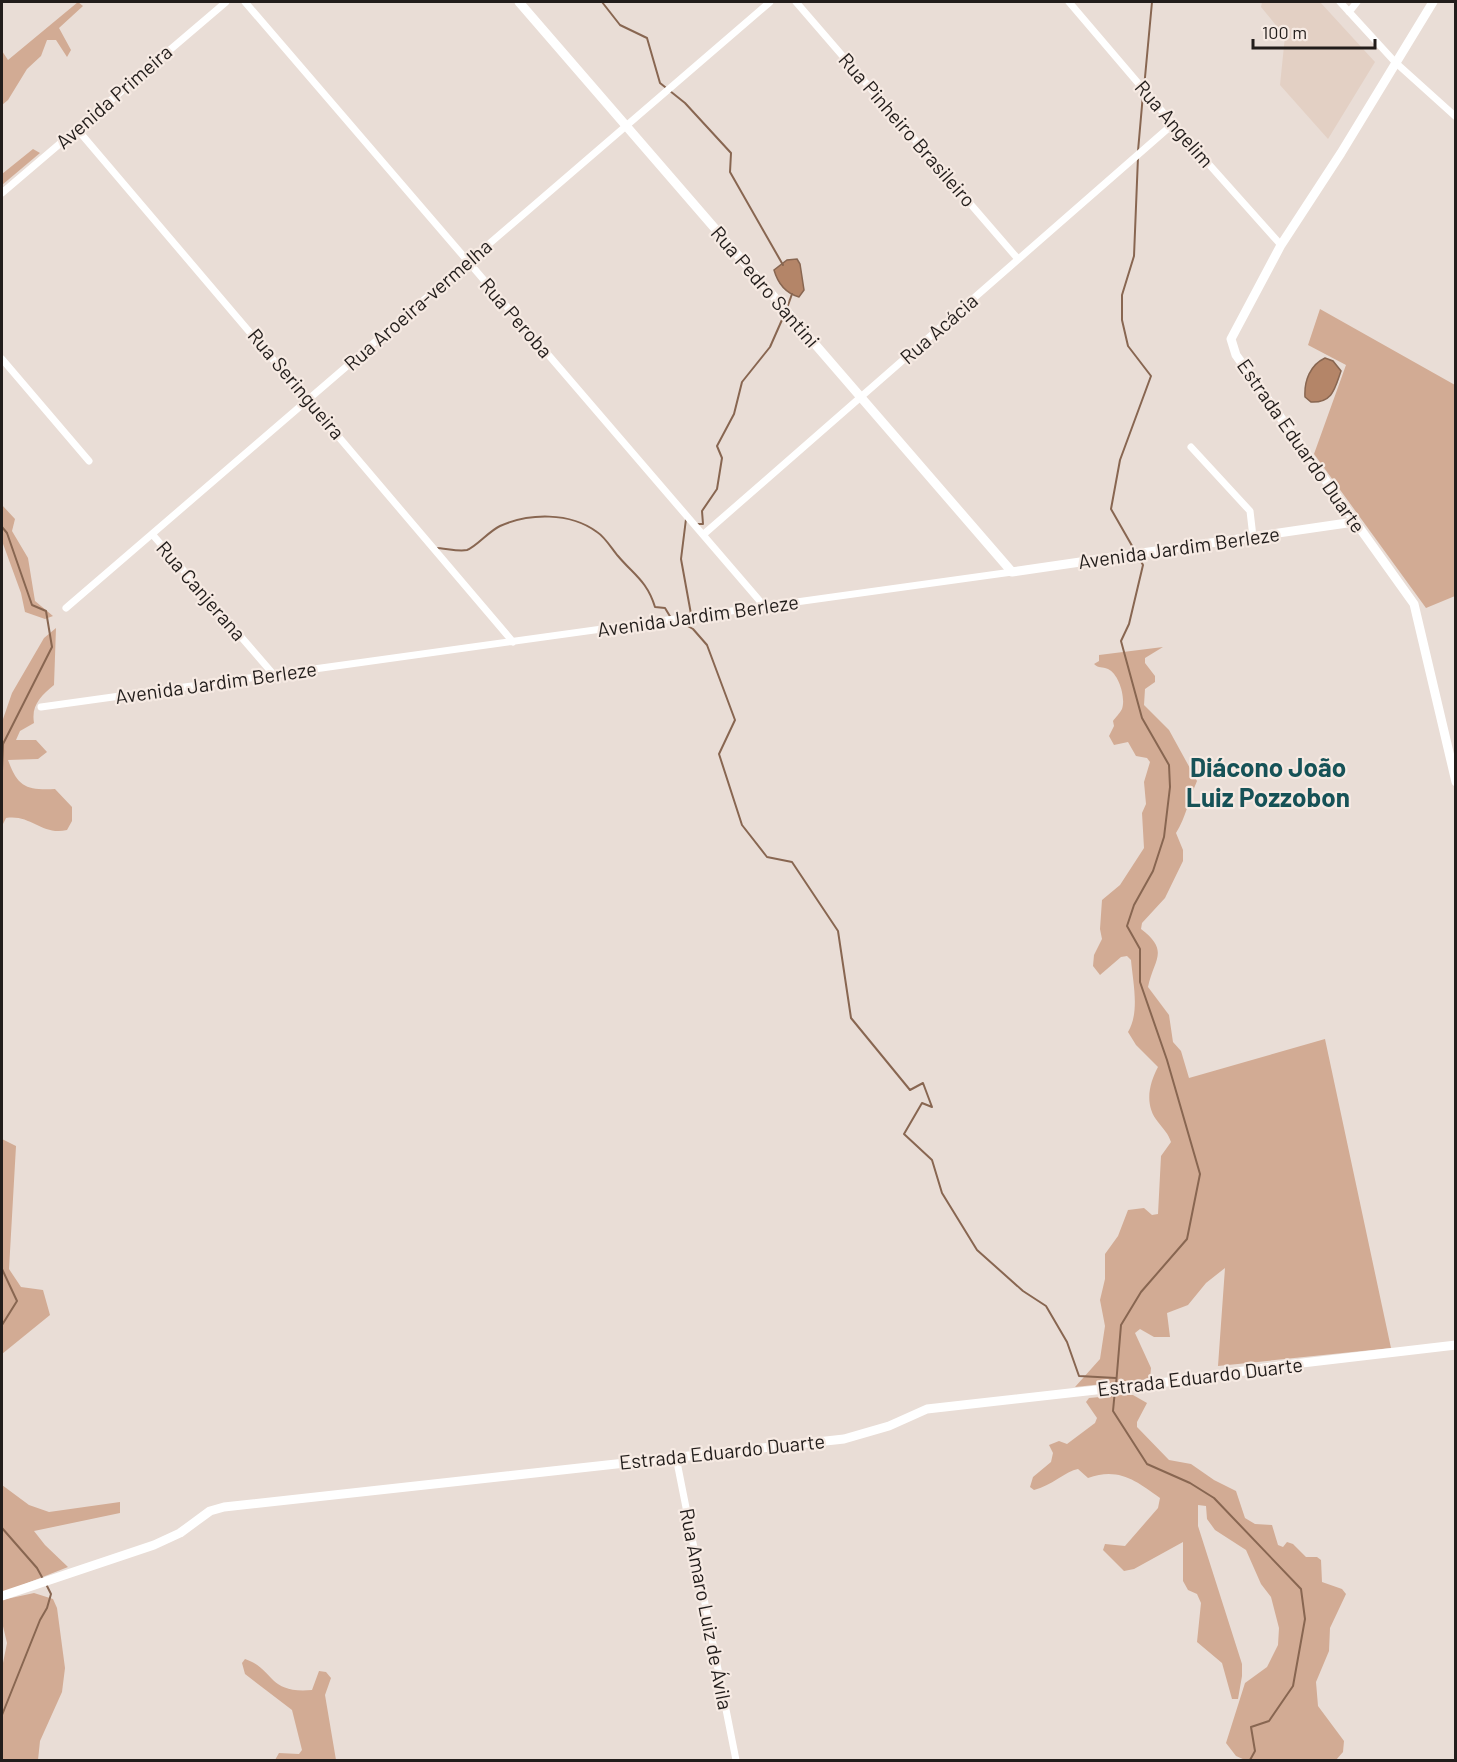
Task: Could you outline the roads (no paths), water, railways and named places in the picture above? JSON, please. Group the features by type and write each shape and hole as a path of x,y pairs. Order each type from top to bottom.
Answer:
{"street":[{"name":"Avenida Primeira","path":"2,194 226,2"},
{"name":"Rua Peroba","path":"245,2 765,607"},
{"name":"Rua Pedro Santini","path":"519,2 1012,572"},
{"name":"Rua Aroeira-vermelha","path":"66,608 770,2"},
{"name":"Rua Pinheiro Brasileiro","path":"796,2 1018,260"},
{"name":"Rua Angelim","path":"1069,2 1173,124 1281,245"},
{"path":"1340,2 1395,62 1455,117"},
{"path":"1349,12 1357,2"},
{"name":"Estrada Eduardo Duarte","path":"1433,2 1341,153 1281,245 1231,339 1232,347 1354,522 1414,603 1455,782"},
{"name":"Rua Acácia","path":"704,534 1173,124"},
{"name":"Rua Seringueira","path":"77,129 309,398 513,642"},
{"path":"2,358 89,461"},
{"path":"1191,447 1251,512 1253,537"},
{"name":"Avenida Jardim Berleze","path":"41,707 765,607 1354,522"},
{"name":"Rua Canjerana","path":"152,534 274,675"},
{"name":"Estrada Eduardo Duarte","path":"2,1596 154,1545 180,1533 210,1511 224,1507 844,1439 879,1429 927,1409 1176,1381 1285,1365 1455,1345"},
{"name":"Rua Amaro Luiz de Ávila","path":"676,1457 736,1761"}],"waterway":[{"path":"602,2 620,25 647,38 660,83 685,103 731,153 730,172 783,265"},
{"path":"1144,88 1152,2"},
{"path":"1138,151 1143,94"},
{"path":"1135,551 1111,509 1120,460 1151,376 1128,346 1122,320 1122,295 1134,256 1138,157"},
{"path":"787,308 792,294"},
{"path":"697,524 703,524 702,511 717,489 722,458 717,446 734,414 742,382 770,347 785,313"},
{"path":"435,548 467,550 500,526 524,519 549,517 575,521 586,525 603,537 644,584 655,607 665,608 671,618"},
{"path":"686,519 681,559 691,614"},
{"path":"2,527 7,533 32,605 46,611 52,647 3,744 2,771"},
{"path":"1116,1385 1121,1325 1141,1292 1187,1239 1200,1174 1167,1060 1140,982 1140,949 1127,926 1134,905 1153,871 1164,837 1170,787 1169,765 1142,718 1121,641 1129,624 1143,565 1138,556"},
{"path":"677,620 693,629 707,645 735,720 719,754 742,825 767,857 792,862 838,931 851,1018 910,1090 923,1083 932,1107 922,1103 904,1134 932,1160 942,1193 977,1250 1023,1291 1046,1306 1067,1342 1079,1376 1116,1378"},
{"path":"2,1269 17,1301 2,1325"},
{"path":"1115,1390 1113,1411 1147,1464 1190,1483 1214,1498 1301,1589 1305,1619 1293,1686 1269,1721 1251,1727 1255,1751 1250,1760"},
{"path":"2,1528 37,1568 43,1579"},
{"path":"2,1715 40,1620 47,1608 51,1594 46,1584"}],"district":[{"name":"Diácono João Luiz Pozzobon","path":"1268,783"}]}
